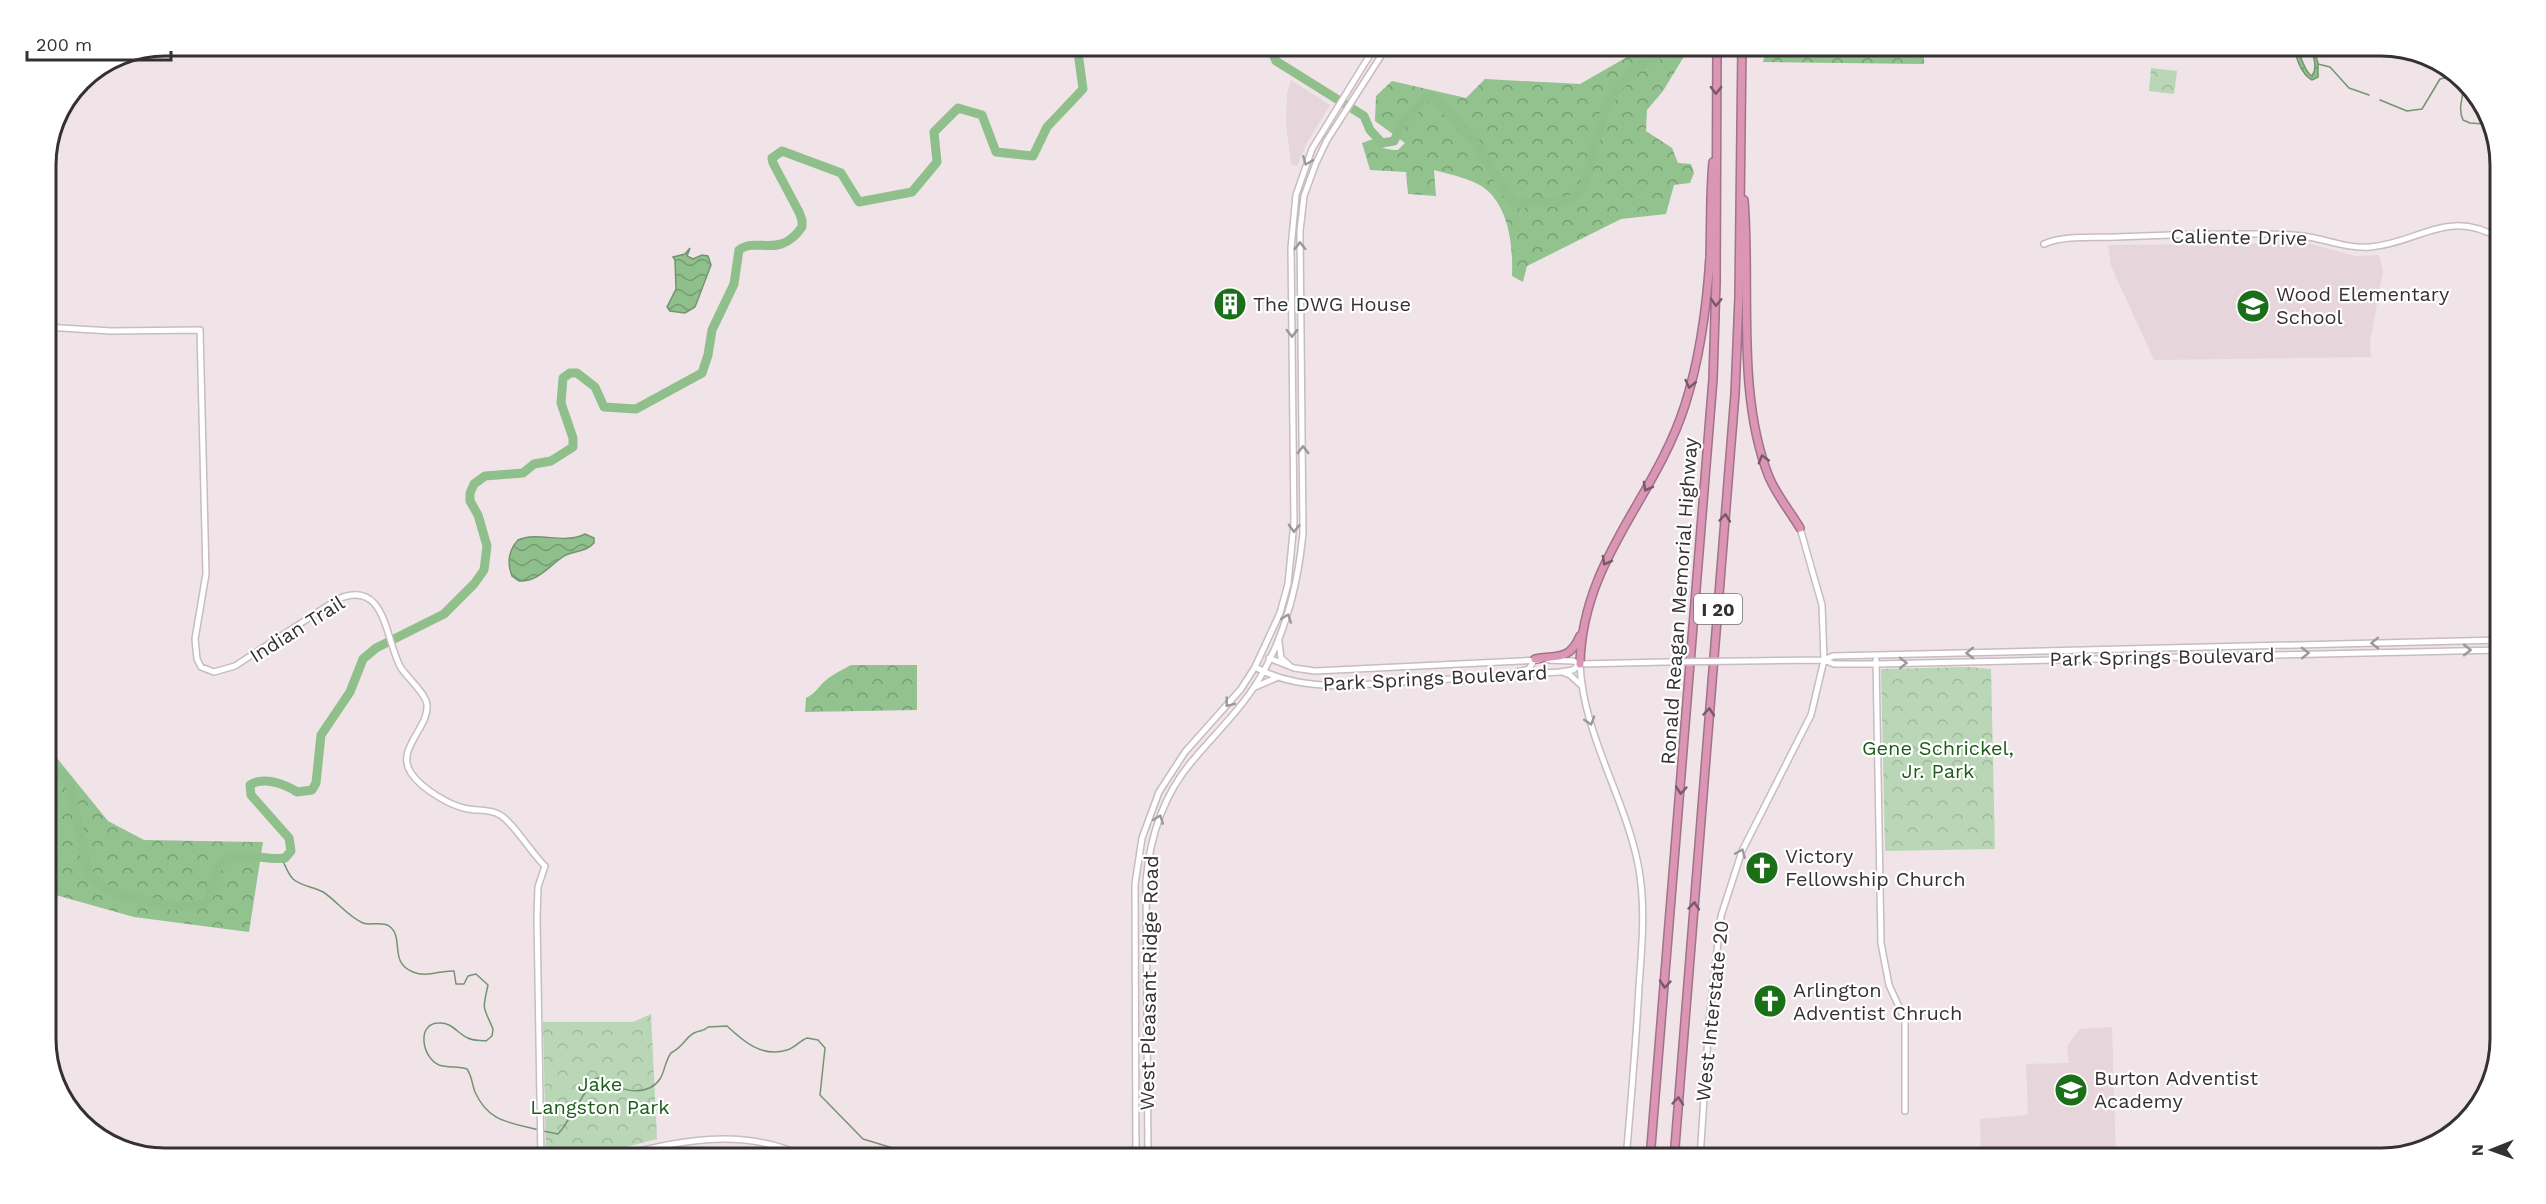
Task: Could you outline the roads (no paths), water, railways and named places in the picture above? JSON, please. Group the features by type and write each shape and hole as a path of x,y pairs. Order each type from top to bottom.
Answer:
{"highway":[{"name":"Ronald Reagan Memorial Highway","path":"1651,1148 1713,380 1717,56"},
{"name":"Ronald Reagan Memorial Highway","path":"1675,1148 1735,394 1742,56"},
{"path":"1535,659 1564,656 1570,652 1582,631 1598,578 1662,461 1678,423 1691,383 1708,280 1716,118"},
{"path":"1741,160 1746,228 1749,373 1759,442 1774,488 1800,528"},
{"path":"1774,488 1780,489 1785,486"},
{"path":"1580,663 1582,631"}],"main road":[{"name":"West Pleasant Ridge Road","path":"1136,1148 1136,884 1142,838 1159,792 1173,770 1185,752 1230,703 1262,655 1288,584 1293,543 1291,249 1293,212 1298,184 1305,165 1335,109 1369,56"},
{"name":"West Pleasant Ridge Road","path":"1148,1148 1146,881 1148,855 1155,830 1173,789 1192,760 1227,722 1253,688 1279,639 1294,595 1304,533 1300,231 1302,209 1307,186 1316,163 1381,56"},
{"name":"Caliente Drive","path":"2044,244 2059,240 2110,237 2276,234 2302,236 2365,248 2384,245 2432,229 2457,225 2479,229 2490,234"},
{"name":"Indian Trail","path":"56,328 111,331 200,330 206,574 196,632 199,664 209,672 225,670 249,658 339,599 356,594 367,598 381,612 401,668 427,701 426,713 409,752 407,763 412,774 429,789 457,806 500,815 545,866 538,887 537,918 541,1148"},
{"name":"West Interstate 20","path":"1701,1148 1709,1021 1721,916 1742,851 1811,715 1824,660 1822,605 1800,528"},
{"path":"1279,639 1281,658 1296,668"},
{"name":"Park Springs Boulevard","path":"1824,660 1833,656 2490,640"},
{"path":"2226,646 2226,655"},
{"path":"2140,648 2141,657"},
{"name":"Park Springs Boulevard","path":"1262,655 1296,668 1336,671 1535,659 1580,663 1824,660 1834,664 1876,664 2490,650"},
{"path":"1876,656 1881,943 1889,985 1905,1020 1905,1111"},
{"path":"1504,675 1529,669 1535,659"},
{"name":"Park Springs Boulevard","path":"1255,667 1278,678 1309,685 1341,686 1560,672 1573,670 1580,663"},
{"path":"1580,663 1582,686 1590,723 1638,864 1642,897 1640,971 1627,1148"},
{"path":"1560,672 1570,675 1582,686"},
{"path":"1253,688 1265,681 1278,678"},
{"path":"653,1148 713,1137 754,1140 783,1148"}],"water":[{"path":"2296,56 2300,56 2307,71 2312,76 2315,65 2313,56 2316,56 2318,77 2312,80 2308,77"},
{"path":"690,248 687,256 693,259 702,255 708,256 711,265 695,307 685,313 670,311 667,307 676,289 673,257 685,254"},
{"path":"585,534 594,538 594,543 587,548 564,556 532,579 519,581 512,576 509,557 518,540 534,537 569,538"}],"waterway":[{"path":"56,771 62,773 69,782 89,874 102,886 117,893 173,906 198,905 207,902 217,869 223,862 239,856 285,858 291,851 289,838 251,795 250,785 267,781 286,786 297,792 312,790 316,783 321,735 350,692 363,659 376,648 444,614 474,584 484,570 487,546 478,515 470,501 470,493 474,484 485,476 523,473 534,464 551,461 573,447 573,438 561,403 563,378 570,373 577,373 595,387 604,407 636,409 702,373 712,330 734,284 739,250 746,246 785,243 802,227 799,212 772,158 782,151 841,173 859,202 912,192 937,162 934,132 958,108 982,115 996,152 1033,156 1047,127 1083,89 1078,56"},
{"path":"1274,56 1276,61 1364,116 1370,130 1382,143 1394,141 1402,124 1424,100 1430,97 1435,98 1477,144 1510,199 1517,204 1564,201 1580,192 1590,165 1600,124 1614,93 1642,65 1657,56"},
{"path":"2318,64 2330,67 2349,88 2369,95"},
{"path":"2380,100 2407,111 2422,109 2440,79 2447,77"},
{"path":"2462,92 2463,120 2482,124"},
{"path":"282,859 293,879 323,892 358,920 366,924 389,926 396,936 399,956 405,968 418,974 454,971 456,984 464,984 468,976 476,974 488,985 484,1008 493,1029 492,1036 486,1041 472,1040 448,1024 439,1023 432,1025 424,1034 425,1049 433,1061 439,1065 467,1069 475,1092 494,1116 510,1123 539,1130"},
{"path":"543,1131 558,1134 593,1080 600,1077 622,1089 639,1091 647,1089 660,1079 671,1053 691,1035 708,1027 727,1026 754,1047 769,1052 790,1049 807,1038 818,1040 825,1048 820,1095 863,1139 893,1148"}],"place":[{"name":"The DWG House","path":"1230,304"},
{"name":"Wood Elementary School","path":"2253,306"},
{"name":"Victory Fellowship Church","path":"1762,868"},
{"name":"Arlington Adventist Chruch","path":"1770,1001"},
{"name":"Burton Adventist Academy","path":"2071,1090"}],"park label":[{"name":"Gene Schrickel, Jr. Park","path":"1938,760"},
{"name":"Jake Langston Park","path":"600,1096"}]}
